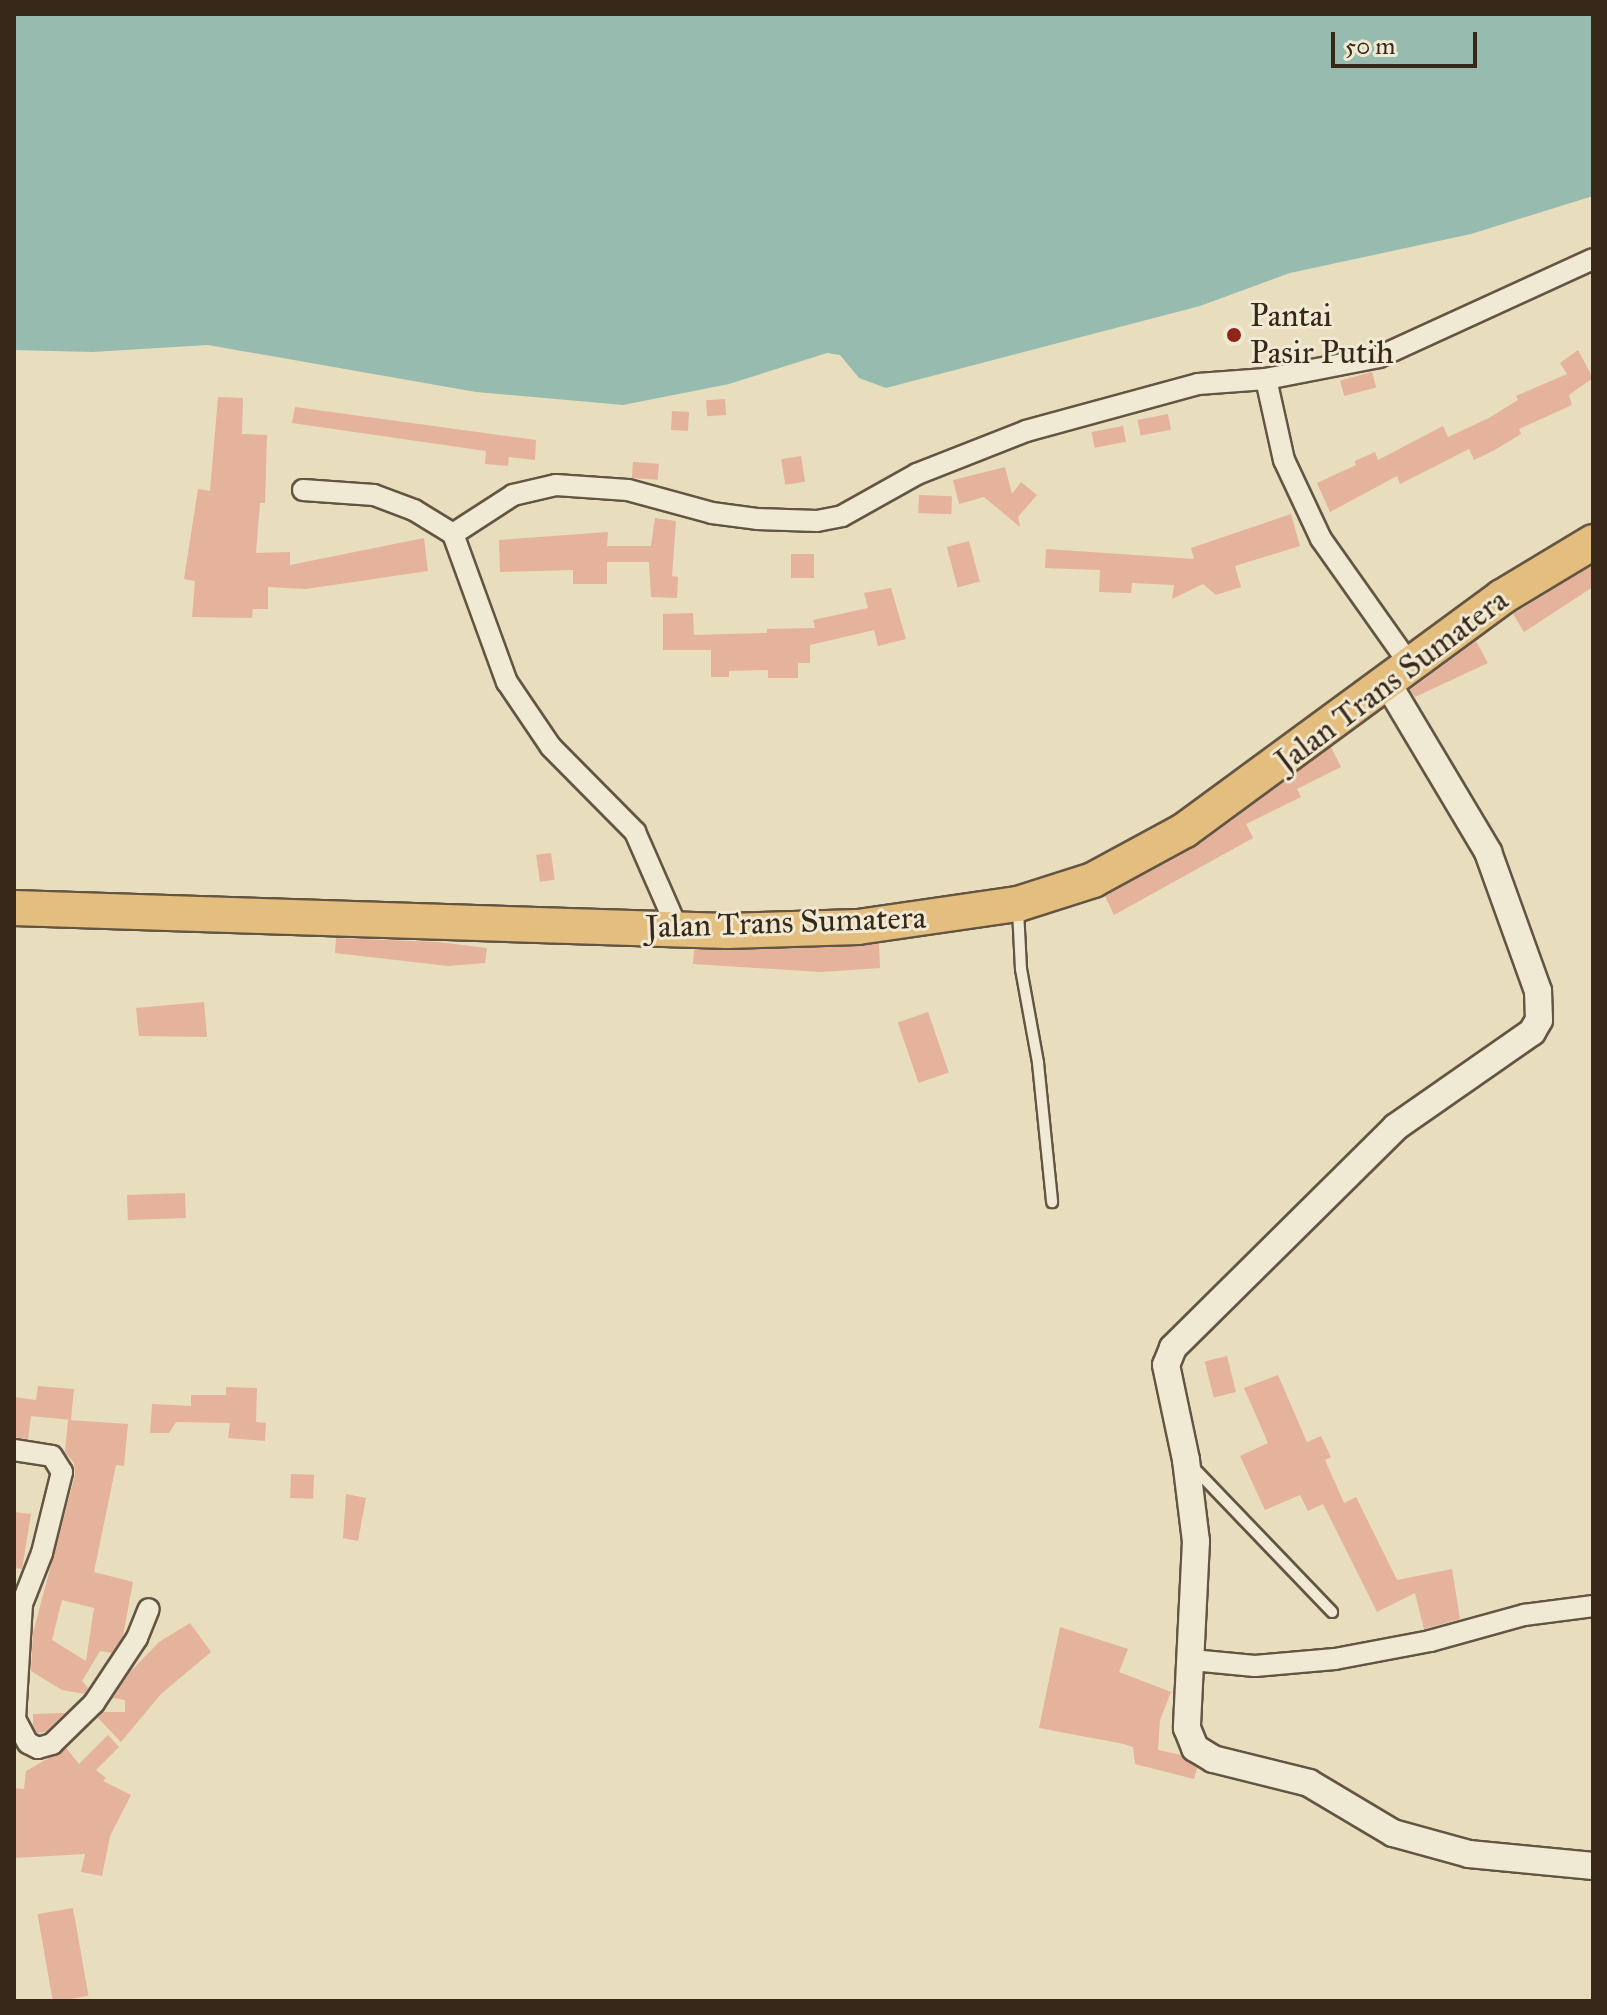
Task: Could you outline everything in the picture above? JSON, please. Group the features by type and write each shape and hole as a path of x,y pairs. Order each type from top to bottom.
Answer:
{"highway":[{"name":"Jalan Trans Sumatera","path":"14,908 678,930 858,927 1018,904 1093,880 1185,830 1400,675 1502,597 1593,542"}],"street":[{"path":"453,534 513,495 556,485 628,490 712,513 796,521 842,516 872,496 917,474 1026,431 1198,384 1266,379 1379,357 1593,259"},
{"path":"1266,379 1284,460 1321,539 1400,675 1488,852 1538,991 1539,1020 1532,1032 1396,1127 1184,1333 1166,1365 1186,1460 1196,1541 1187,1728 1195,1748 1213,1759 1309,1783 1375,1824 1421,1842 1469,1854 1593,1866"},
{"path":"303,490 374,495 414,510 453,534 507,682 551,747 635,832 678,930"},
{"path":"14,1450 52,1456 62,1472 42,1553 22,1604 15,1719 28,1743 38,1748 52,1744 94,1703 132,1646 149,1609"},
{"path":"1192,1660 1255,1666 1335,1659 1430,1641 1524,1615 1593,1606"}],"lane":[{"path":"1018,904 1021,969 1038,1063 1052,1202"},
{"path":"1186,1460 1332,1612"}],"water":[{"path":"14,14 1593,14 1593,196 1471,234 1290,273 1200,306 886,388 859,378 840,355 827,353 729,384 623,405 476,392 208,345 92,352 14,350"}],"building":[{"path":"1578,350 1593,378 1569,395 1572,405 1519,429 1521,434 1474,460 1469,449 1400,484 1397,476 1330,512 1317,483 1356,465 1355,461 1375,452 1378,460 1443,426 1448,437 1489,418 1518,400 1516,396 1567,374 1560,363"},
{"path":"1372,372 1376,387 1344,396 1340,381"},
{"path":"218,397 243,398 242,434 267,435 265,503 260,503 256,553 290,552 290,565 424,538 428,571 306,589 268,587 268,609 253,609 252,618 192,617 195,581 184,579 198,489 210,491"},
{"path":"725,399 726,415 707,416 706,400"},
{"path":"295,407 536,440 535,460 509,457 508,466 485,464 486,451 292,423"},
{"path":"672,411 689,412 688,431 671,430"},
{"path":"1168,414 1171,430 1141,436 1138,420"},
{"path":"1123,426 1126,442 1095,448 1092,432"},
{"path":"801,456 805,482 785,485 781,459"},
{"path":"633,462 659,464 658,480 632,478"},
{"path":"1005,467 1012,494 1021,482 1037,495 1018,517 1020,527 984,497 959,504 953,480"},
{"path":"919,495 952,496 951,514 918,513"},
{"path":"1291,514 1300,546 1235,566 1241,587 1216,595 1203,584 1172,599 1174,585 1132,583 1131,593 1099,592 1100,570 1045,568 1046,549 1194,559 1191,548"},
{"path":"655,518 676,521 672,576 678,577 677,598 651,597 649,562 607,562 607,584 573,584 573,570 500,572 499,540 608,532 607,546 651,546"},
{"path":"969,541 980,582 958,588 947,547"},
{"path":"791,554 814,554 814,578 791,578"},
{"path":"1593,565 1593,587 1524,632 1513,614"},
{"path":"891,588 906,639 878,646 874,630 810,645 810,663 798,663 798,678 768,678 768,670 729,671 729,677 711,677 711,650 663,650 663,614 693,613 694,635 815,628 813,620 868,608 864,593"},
{"path":"1476,641 1488,663 1415,697 1410,690"},
{"path":"1331,747 1341,767 1297,789 1301,797 1246,824 1253,838 1114,915 1105,896 1197,846"},
{"path":"551,853 555,880 540,882 536,855"},
{"path":"336,938 438,942 487,948 485,963 448,966 335,953"},
{"path":"879,944 880,968 821,972 693,964 694,950"},
{"path":"204,1002 207,1037 139,1036 136,1008"},
{"path":"928,1012 949,1073 919,1083 898,1022"},
{"path":"185,1193 186,1218 128,1220 127,1195"},
{"path":"1227,1356 1236,1392 1214,1397 1205,1362"},
{"path":"1278,1375 1307,1442 1321,1436 1331,1457 1325,1460 1344,1503 1356,1497 1397,1580 1452,1569 1460,1619 1424,1629 1415,1593 1377,1612 1323,1504 1308,1511 1300,1495 1265,1510 1240,1456 1268,1443 1244,1388"},
{"path":"38,1386 74,1389 71,1420 31,1416 28,1439 14,1437 14,1397 36,1400"},
{"path":"226,1387 257,1388 256,1422 266,1423 265,1441 228,1438 230,1423 176,1422 169,1433 150,1433 152,1404 191,1406 191,1395 226,1395"},
{"path":"68,1420 128,1424 124,1466 116,1465 94,1572 133,1582 123,1636 112,1653 100,1651 82,1681 88,1688 85,1694 62,1690 31,1671 33,1633 75,1475 74,1463 65,1452","holes":["62,1600 94,1608 86,1661 52,1640"]},
{"path":"291,1474 314,1475 313,1499 290,1498"},
{"path":"346,1494 366,1498 358,1541 343,1538"},
{"path":"14,1512 31,1514 22,1569 14,1568"},
{"path":"190,1623 211,1652 161,1694 121,1742 98,1718 103,1712 125,1712 125,1700 113,1698 130,1672 159,1642"},
{"path":"1060,1627 1128,1649 1119,1672 1171,1692 1160,1720 1158,1750 1181,1755 1197,1768 1194,1779 1135,1764 1133,1747 1124,1744 1039,1728"},
{"path":"65,1713 45,1732 37,1733 33,1714"},
{"path":"108,1735 119,1747 96,1770 106,1778 103,1781 131,1795 110,1836 102,1876 81,1872 85,1854 14,1858 14,1788 24,1789 26,1771 66,1748 79,1764"},
{"path":"73,1908 88,1996 53,2001 38,1914"}],"place":[{"name":"Pantai Pasir Putih","path":"1234,335"}]}
